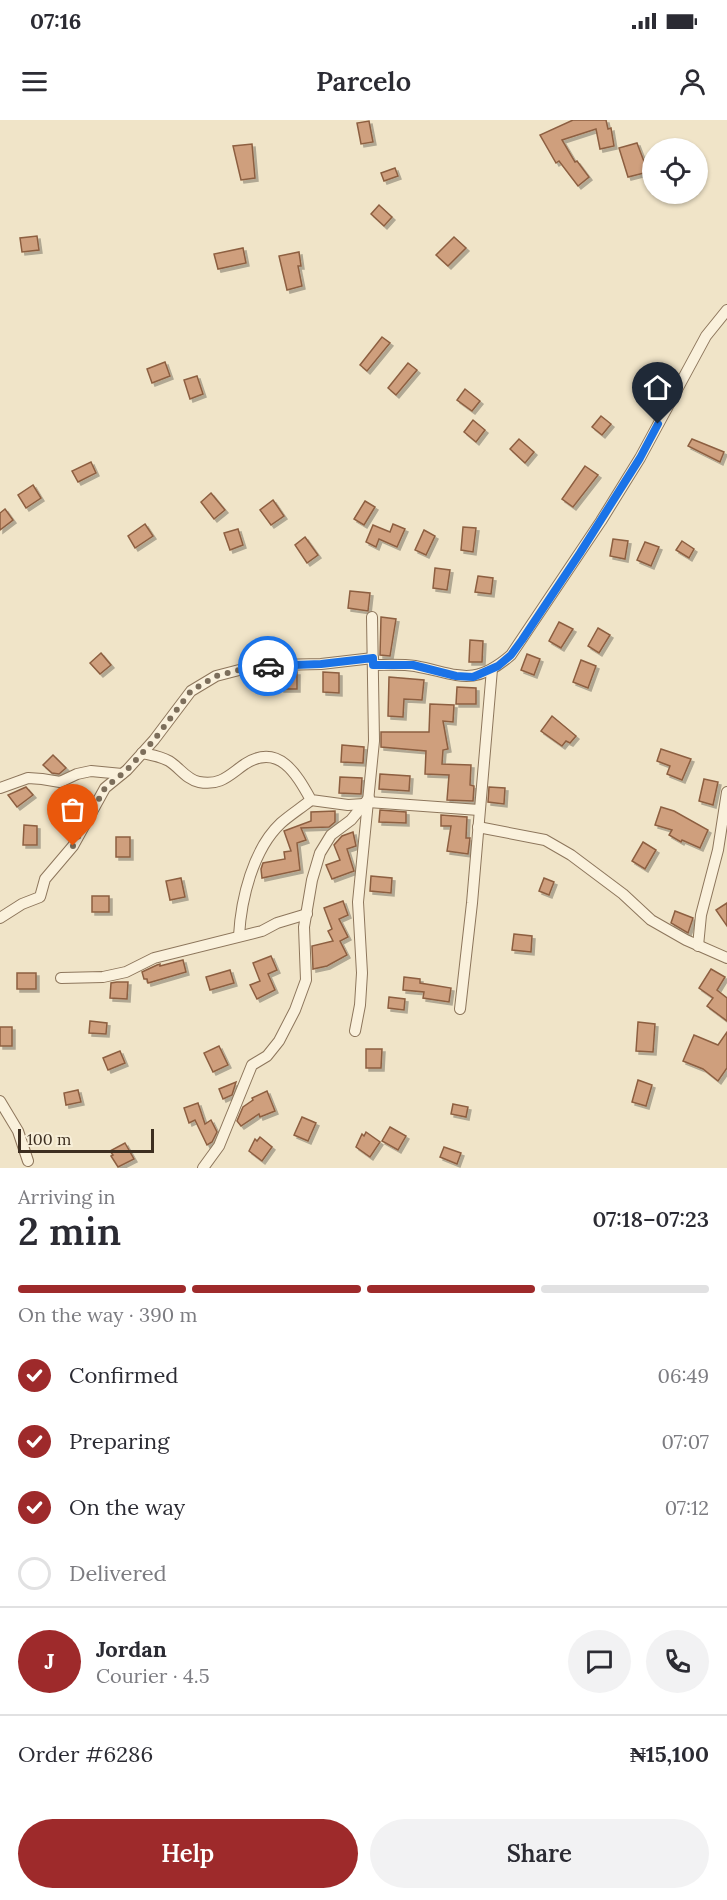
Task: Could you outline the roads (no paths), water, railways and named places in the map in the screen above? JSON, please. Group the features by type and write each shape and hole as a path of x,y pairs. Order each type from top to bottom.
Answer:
{"street":[{"path":"0,918 22,904 40,897 45,879 73,846 105,788 142,753 191,691 216,676 243,669 276,665 373,661 413,665 456,676 473,677 492,669 511,655 601,521 640,458 706,336 727,310"},
{"path":"355,1032 362,973 358,902 374,741 372,617"},
{"path":"460,1009 472,903 492,669"},
{"path":"142,753 158,756 170,762 197,782 214,783 230,777 256,758 269,758 287,763 311,800"},
{"path":"0,788 28,778 60,782 77,774 91,771 122,774"},
{"path":"698,946 701,915 718,850 727,792"},
{"path":"239,936 240,912 255,862 280,824 311,800 348,805 367,801 479,810"},
{"path":"204,1168 219,1146 252,1065 267,1056 279,1041 295,1010 306,980 304,927 312,880 320,853 331,835 351,820 367,801"},
{"path":"478,827 545,840 571,855 623,894 651,920 698,946 727,958"},
{"path":"60,978 103,978 126,972 153,958 261,931 277,923 307,914"},
{"path":"0,1101 18,1131 28,1161"}]}
